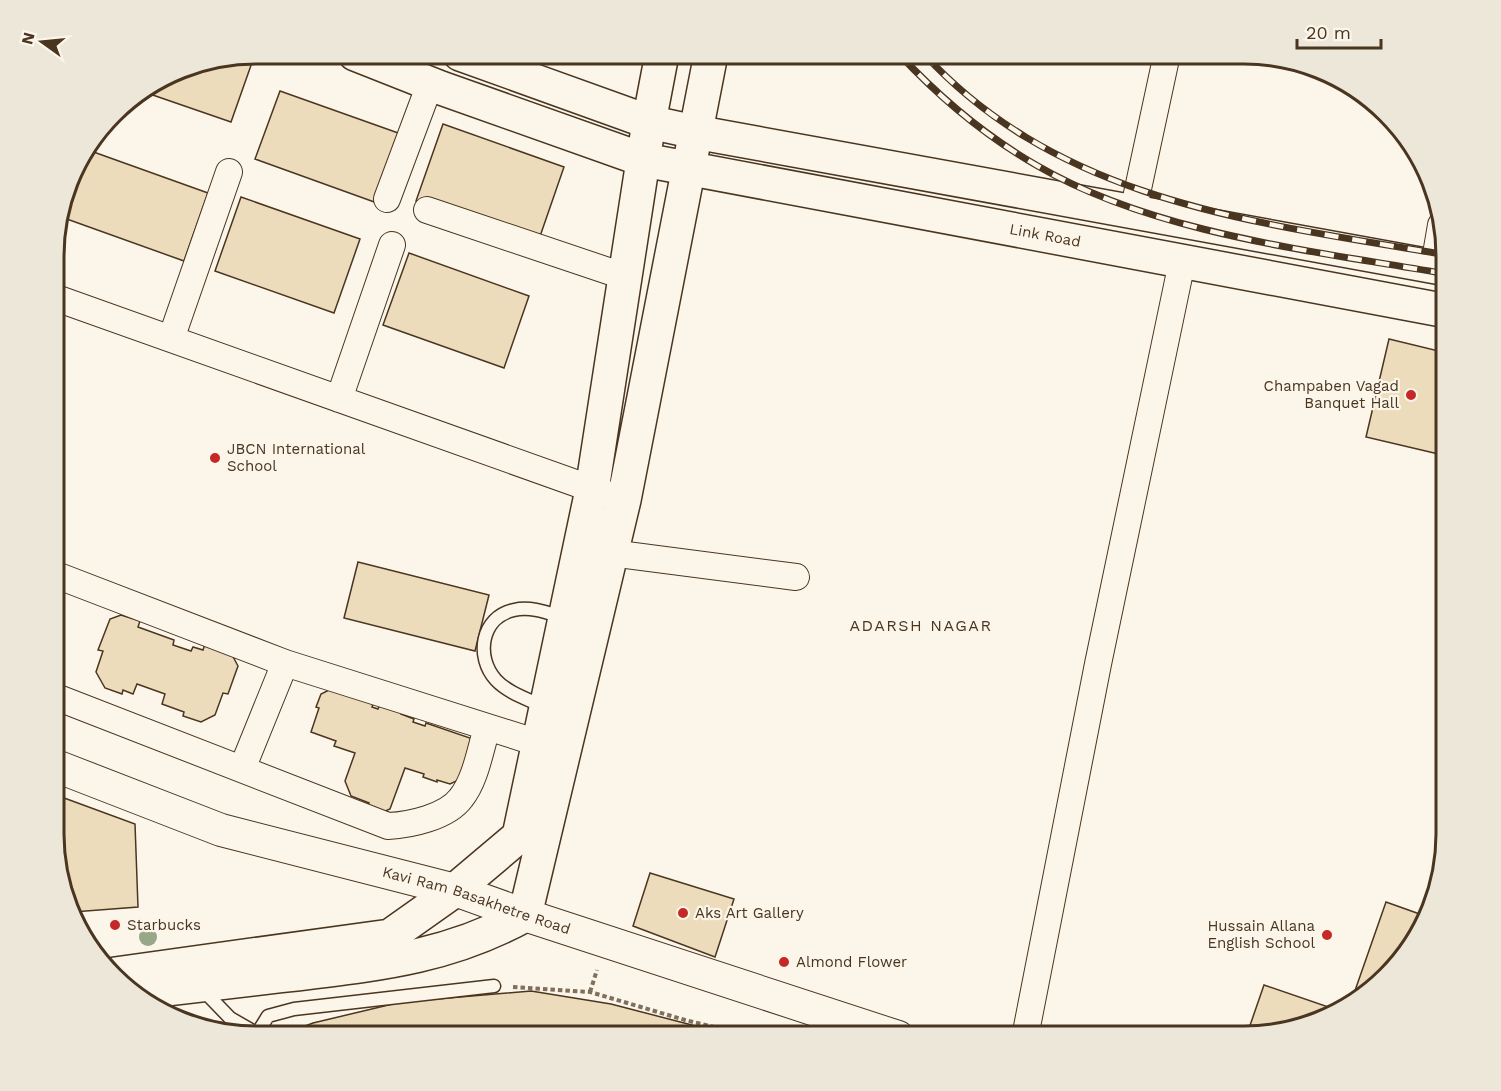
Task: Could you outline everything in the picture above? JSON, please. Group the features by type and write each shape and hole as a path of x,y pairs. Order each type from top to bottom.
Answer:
{"main road":[{"name":"Link Road","path":"382,65 644,160 1436,309"},
{"path":"491,65 649,122 695,132 1436,267"},
{"path":"146,991 387,963 455,946 494,932 525,915 551,747 546,708 592,490 660,65"},
{"path":"124,973 390,936 455,890 519,836 551,747 611,554 624,500 709,65"},
{"path":"1085,244 1094,205"}],"street":[{"path":"1133,212 1165,65"},
{"path":"387,199 430,84"},
{"path":"171,339 229,172"},
{"path":"427,210 626,277"},
{"path":"339,399 392,245"},
{"path":"1027,1026 1096,676 1182,262"},
{"path":"64,301 624,500"},
{"path":"611,554 796,577"},
{"path":"65,578 285,663 551,747"},
{"path":"242,769 285,663"},
{"path":"65,700 388,826 418,822 452,806 461,798 472,780 487,728"},
{"name":"Kavi Ram Basakhetre Road","path":"65,769 220,830 455,890 864,1026"}],"lane":[{"path":"546,708 505,688 495,679 485,665 483,647 490,624 513,610 528,609 565,618"},
{"path":"199,985 230,1018 241,1026"},
{"path":"261,1026 268,1016 294,1009 494,986"}],"path":[{"path":"494,986 540,987 590,992 710,1026"}],"building":[{"path":"251,65 231,122 153,95 172,84 195,75 219,68"},
{"path":"280,91 401,134 377,203 255,159"},
{"path":"443,124 564,167 537,245 416,201"},
{"path":"95,153 208,193 184,261 68,220 79,183"},
{"path":"241,197 360,239 334,313 215,271"},
{"path":"409,253 529,296 504,368 383,325"},
{"name":"Champaben Vagad Banquet Hall","path":"1389,339 1436,350 1436,453 1366,437"},
{"path":"358,562 489,595 475,651 344,618"},
{"path":"121,615 140,621 138,627 174,640 173,645 191,651 193,647 203,650 205,644 231,653 238,666 228,694 223,693 215,715 201,722 183,716 184,712 162,704 165,694 137,684 133,694 123,690 122,694 105,688 96,672 103,651 98,650 110,619"},
{"path":"331,689 373,704 372,707 378,709 381,701 403,709 401,714 414,719 413,722 425,726 426,723 470,738 475,748 465,777 450,784 437,780 437,782 423,777 424,774 405,768 390,809 381,813 366,808 369,803 351,796 345,781 355,753 334,746 336,741 311,732 321,694"},
{"path":"65,798 135,824 138,907 81,911 68,872 65,847"},
{"name":"Aks Art Gallery","path":"650,873 734,899 715,957 633,926"},
{"path":"1386,902 1419,914 1397,951 1380,970 1355,991"},
{"path":"1264,985 1329,1007 1294,1020 1250,1026"},
{"path":"531,991 611,1004 696,1026 305,1026 401,1002"}],"railway":[{"path":"910,65 930,86 981,128 1036,165 1082,189 1131,208 1236,237 1436,272"},
{"path":"936,65 978,104 1037,144 1100,175 1166,198 1235,217 1436,253"}],"place":[{"name":"Champaben Vagad Banquet Hall","path":"1411,395"},
{"name":"JBCN International School","path":"215,458"},
{"name":"Aks Art Gallery","path":"683,913"},
{"name":"Starbucks","path":"115,925"},
{"name":"Hussain Allana English School","path":"1327,935"},
{"name":"Almond Flower","path":"784,962"}],"district":[{"name":"ADARSH NAGAR","path":"921,625"}]}
